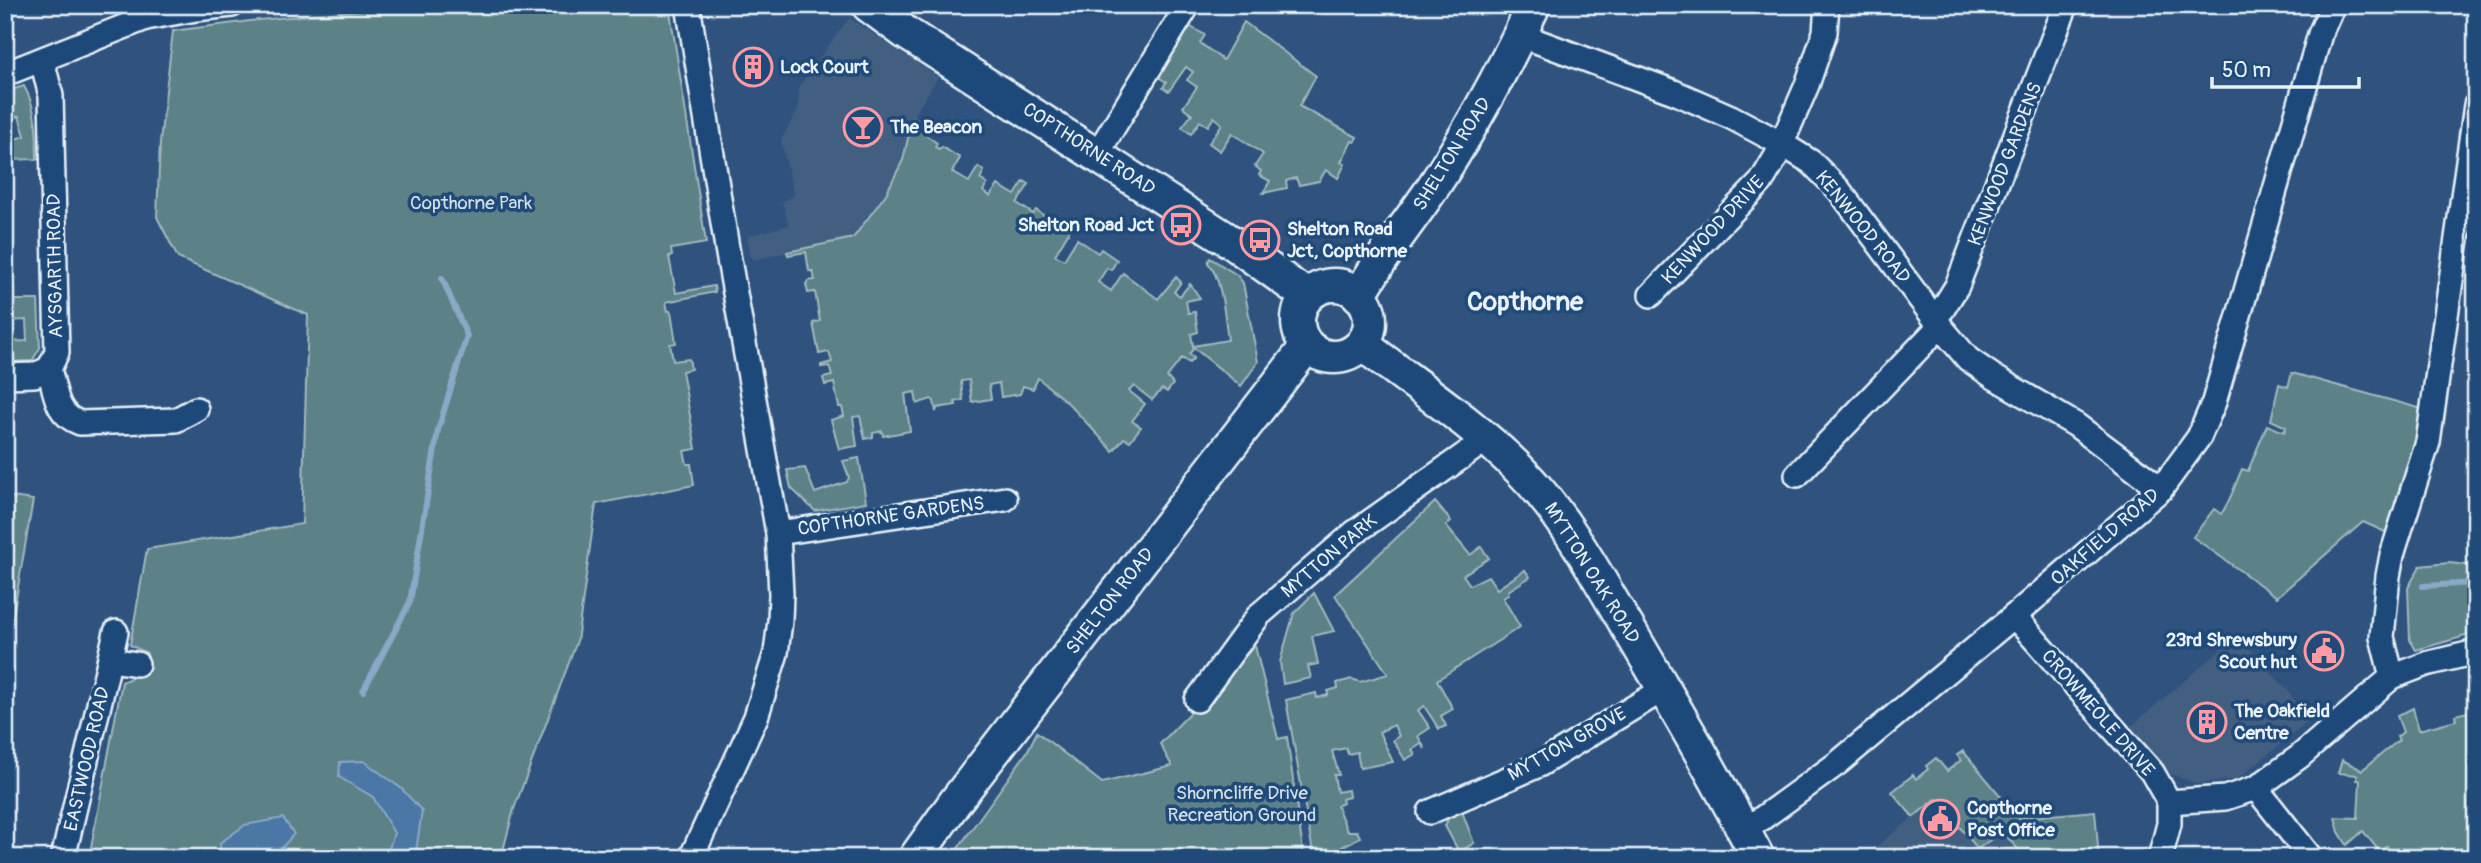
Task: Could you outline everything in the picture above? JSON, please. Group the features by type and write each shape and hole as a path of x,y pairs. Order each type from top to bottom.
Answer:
{"main road":[{"name":"COPTHORNE ROAD","path":"868,5 917,40 1233,243 1307,296"},
{"name":"SHELTON ROAD","path":"1359,296 1375,266 1429,194 1481,110 1534,5"},
{"path":"1327,286 1350,289 1359,296 1369,314 1367,334 1362,344 1353,352 1329,357 1307,346 1299,330 1298,321 1302,303 1307,296 1327,286"},
{"name":"MYTTON OAK ROAD","path":"1362,344 1487,439 1520,470 1563,522 1664,689 1758,858"},
{"name":"SHELTON ROAD","path":"915,858 955,802 1307,346"}],"street":[{"path":"5,74 146,18 232,5"},
{"path":"688,5 728,254 778,533 780,621 776,653 756,717 691,858"},
{"path":"1097,154 1188,5"},
{"name":"KENWOOD DRIVE","path":"1651,295 1761,182 1782,144 1807,85 1825,32 1827,5"},
{"name":"KENWOOD GARDENS","path":"1797,475 1937,322 1957,286 2066,5"},
{"name":"OAKFIELD ROAD","path":"1743,829 1838,763 2014,616 2161,489 2199,437 2214,402 2320,34 2333,5"},
{"name":"KENWOOD ROAD","path":"1520,35 1674,92 1731,117 1811,162 1839,190 1937,322 1968,359 2076,425 2161,489"},
{"name":"AYSGARTH ROAD","path":"42,61 51,96 57,352 50,369 59,407 66,418 80,423 176,420 196,409"},
{"path":"2392,677 2382,637 2388,576 2392,555 2428,442 2476,104"},
{"path":"5,376 34,375 50,369"},
{"name":"MYTTON PARK","path":"1197,699 1259,615 1354,533 1487,439"},
{"name":"COPTHORNE GARDENS","path":"778,533 1005,499"},
{"name":"CROWMEOLE DRIVE","path":"2014,616 2152,772 2169,802"},
{"name":"EASTWOOD ROAD","path":"63,858 116,632"},
{"path":"2160,858 2169,824 2169,802 2225,798 2256,788 2299,757 2392,677 2436,661 2476,652"},
{"name":"EASTWOOD ROAD","path":"111,660 137,664"},
{"name":"MYTTON GROVE","path":"1430,812 1539,765 1664,689"},
{"path":"2256,788 2311,858"}],"shaded area":[{"path":"849,18 938,77 912,119 903,160 886,194 853,238 752,260 747,236 789,225 782,202 794,195 781,140 798,110 799,86"},
{"path":"2238,635 2289,692 2308,722 2237,779 2197,784 2162,770 2129,728"},
{"path":"364,761 402,789 422,811 415,858 386,858 394,833 373,797 339,777 340,762"},
{"path":"1936,799 1978,849 2002,831 2026,858 1862,858"},
{"path":"283,818 294,834 273,858 221,858 220,843 245,825"}],"green space":[{"name":"Copthorne Park","path":"415,5 669,5 706,243 671,249 672,256 669,257 676,293 714,286 715,292 666,302 668,311 671,311 676,343 670,344 673,361 689,359 691,369 682,371 696,449 684,451 687,464 691,464 694,485 596,504 577,641 514,809 501,858 89,858 122,682 144,672 147,653 130,645 147,549 302,524 308,315 178,258 157,217 160,142 173,31"},
{"path":"1244,22 1316,76 1299,106 1357,137 1341,162 1345,164 1338,178 1326,170 1319,181 1299,185 1296,178 1286,181 1287,188 1263,193 1270,181 1259,175 1261,171 1255,166 1263,154 1232,133 1220,151 1209,143 1222,124 1214,117 1208,126 1200,121 1191,134 1182,127 1192,114 1183,107 1197,87 1187,80 1193,72 1186,67 1169,91 1163,88 1166,82 1157,76 1189,26 1205,35 1200,43 1223,60"},
{"path":"24,86 34,112 37,159 5,160 5,142 25,136 19,116 5,119 5,92"},
{"path":"913,117 921,122 917,129 937,143 935,147 942,147 960,158 952,172 969,182 978,167 984,171 980,179 987,184 983,191 990,196 998,185 1015,195 1024,181 1029,184 1017,203 1033,214 1036,210 1052,221 1056,216 1071,228 1055,255 1064,260 1077,239 1098,253 1101,249 1117,260 1111,270 1107,268 1098,282 1111,291 1123,273 1158,299 1176,277 1181,282 1174,292 1180,296 1190,284 1200,298 1186,301 1188,313 1195,312 1198,332 1191,334 1193,346 1228,340 1220,288 1208,263 1210,258 1237,275 1243,283 1258,362 1241,386 1194,348 1189,354 1194,358 1189,363 1182,358 1167,377 1173,384 1167,392 1162,389 1152,400 1134,386 1129,391 1145,404 1132,421 1141,427 1130,441 1124,438 1113,451 1069,404 1038,378 1033,389 1023,386 1020,394 1001,397 999,383 989,385 991,399 972,402 969,380 961,381 963,400 955,402 956,405 937,408 936,412 931,399 917,404 915,392 905,394 910,431 883,436 882,431 865,439 860,416 853,417 857,446 839,449 831,420 844,416 842,407 839,407 834,383 825,385 823,378 832,376 829,366 821,365 832,362 829,352 819,354 813,323 820,321 815,292 808,293 806,284 815,280 813,271 809,271 806,252 788,255 787,252 853,238 886,194 903,160"},
{"path":"5,300 38,300 40,348 32,361 5,362 5,342 27,341 26,320 5,321"},
{"path":"2292,373 2426,410 2394,536 2363,522 2277,597 2193,537 2214,509 2221,514 2242,469 2248,471 2267,425 2284,432 2286,427 2271,420 2279,384 2288,387"},
{"path":"859,458 866,502 815,511 791,488 787,470 805,468 815,493 847,482 849,477 843,461"},
{"path":"5,496 33,500 5,662"},
{"path":"1435,502 1451,521 1446,526 1470,555 1481,547 1489,558 1463,575 1470,585 1488,576 1497,589 1525,570 1530,577 1508,591 1509,594 1503,598 1520,627 1437,680 1453,709 1441,716 1446,726 1439,729 1424,706 1418,710 1430,728 1418,736 1425,749 1421,744 1412,750 1415,754 1405,760 1393,740 1399,736 1394,725 1379,732 1393,762 1360,768 1357,752 1348,754 1346,748 1332,751 1339,775 1334,775 1337,792 1348,790 1349,797 1342,799 1343,803 1337,806 1347,831 1357,831 1360,837 1342,847 1347,858 1314,858 1286,700 1316,693 1317,698 1338,688 1337,683 1352,679 1360,682 1388,674 1335,595"},
{"path":"2449,563 2476,566 2476,633 2416,650 2410,640 2408,588 2420,566"},
{"path":"1314,593 1334,631 1312,636 1318,664 1308,666 1311,678 1283,684 1280,662 1294,613"},
{"name":"Shorncliffe Drive Recreation Ground","path":"1255,646 1278,739 1287,737 1304,858 951,858 1027,752 1037,732 1102,783 1172,766 1160,744"},
{"path":"2413,708 2419,730 2456,720 2455,715 2476,710 2476,858 2397,858 2387,846 2380,852 2363,831 2347,845 2339,832 2335,817 2358,818 2360,780 2357,780 2357,775 2338,773 2342,760 2362,770 2399,740 2397,737 2403,732 2397,716"},
{"path":"1963,751 2019,818 2095,811 2099,858 2026,858 2002,831 1978,849 1936,799 1913,817 1892,792 1913,775 1916,779 1936,758 1947,771 1961,760 1957,755"},
{"path":"1461,809 1474,843 1459,852 1445,826 1450,814"}],"waterway":[{"path":"363,691 410,602 438,430 467,336 442,278"},
{"path":"2423,586 2476,583"}],"place":[{"name":"Lock Court","path":"753,67"},
{"name":"The Beacon","path":"863,127"},
{"name":"Shelton Road Jct","path":"1181,225"},
{"name":"Shelton Road Jct, Copthorne","path":"1260,240"},
{"name":"23rd Shrewsbury Scout hut","path":"2324,651"},
{"name":"The Oakfield Centre","path":"2207,722"},
{"name":"Copthorne Post Office","path":"1940,819"}],"district":[{"name":"Copthorne","path":"1525,302"}]}
